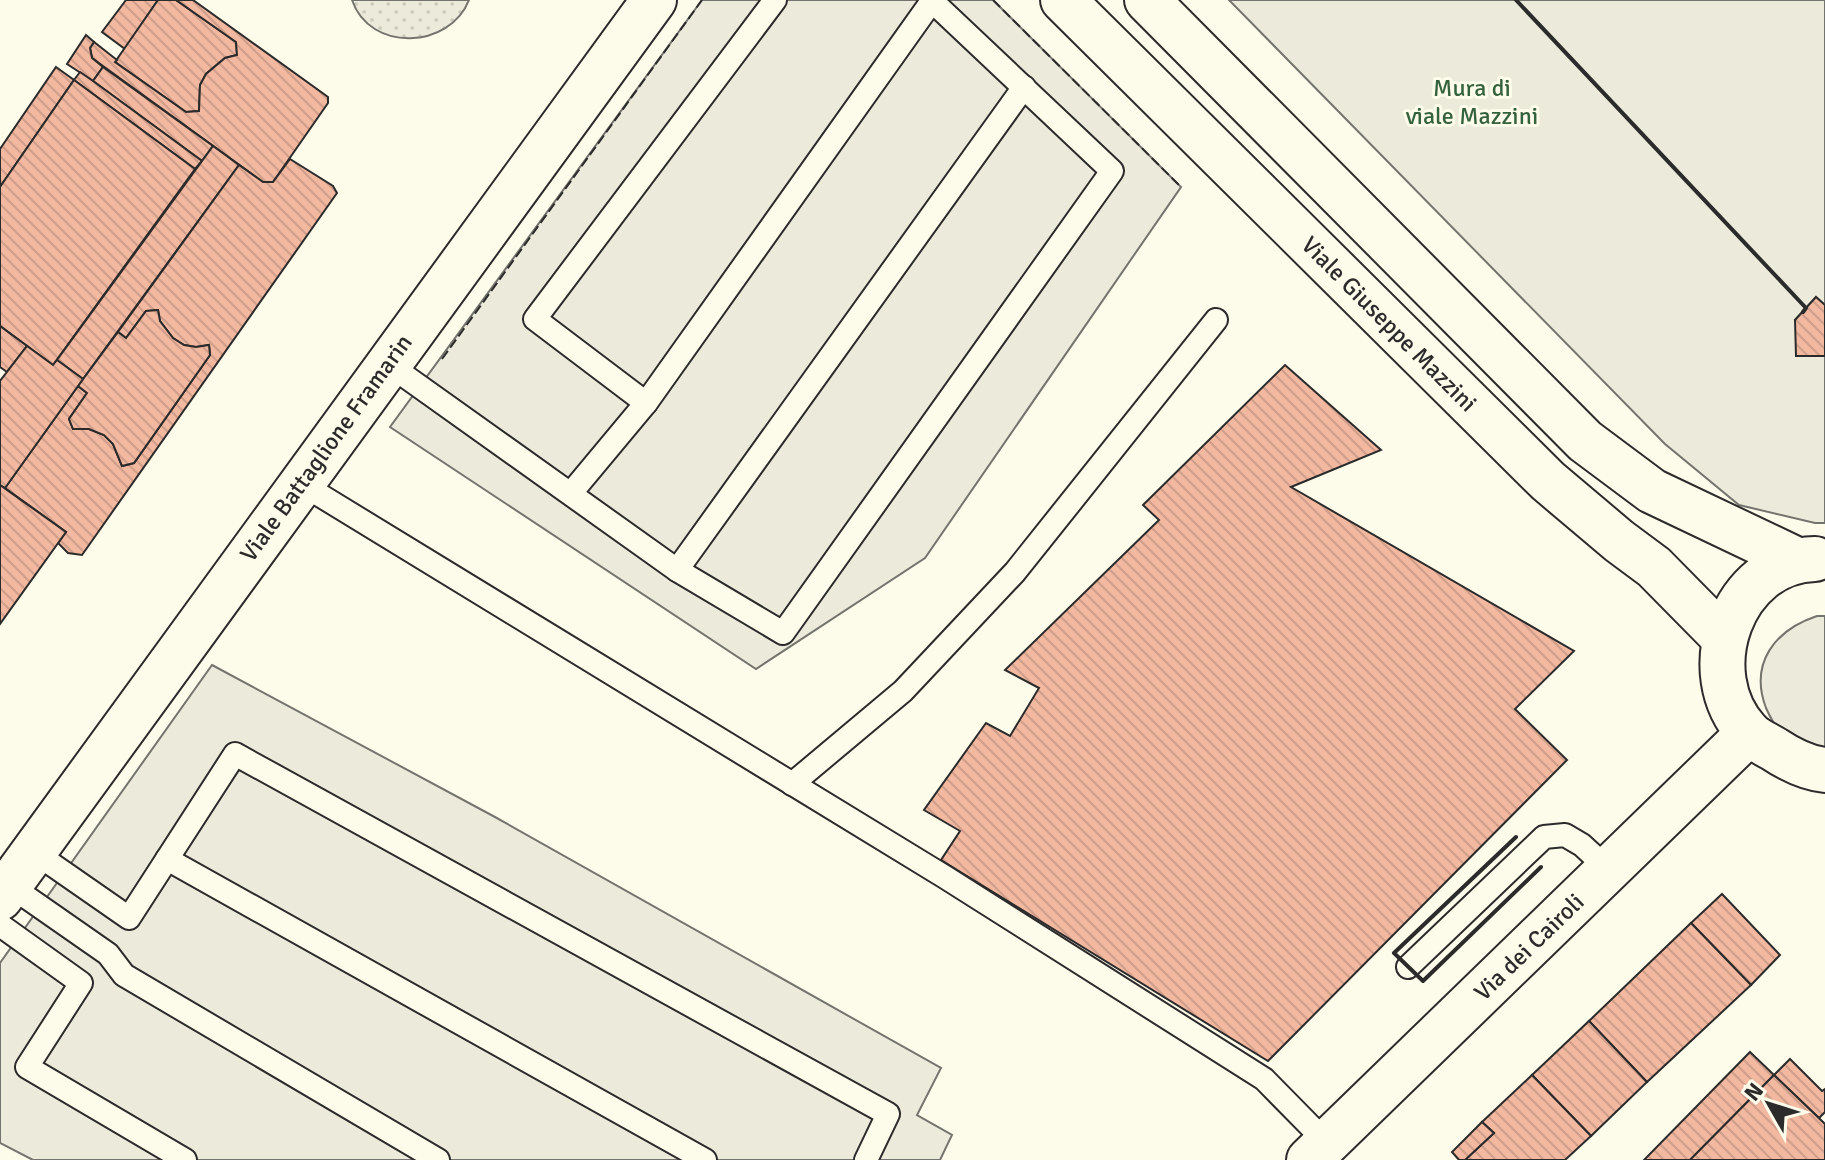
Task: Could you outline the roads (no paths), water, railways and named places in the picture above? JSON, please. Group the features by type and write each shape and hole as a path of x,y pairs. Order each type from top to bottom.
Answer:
{"main road":[{"name":"Viale Battaglione Framarin","path":"11,890 300,483 654,0"},
{"name":"Viale Giuseppe Mazzini","path":"1063,0 1548,481 1654,567 1724,638"},
{"path":"1147,0 1585,441 1652,491 1810,559"},
{"path":"1810,559 1766,574 1751,587 1738,606 1724,638 1724,678 1732,708 1749,733 1788,758 1823,771"},
{"name":"Via dei Cairoli","path":"1318,1151 1749,733"}],"lane":[{"path":"646,403 535,319 775,0"},
{"path":"388,364 677,570 783,633 1112,171 932,0 646,403 571,493"},
{"path":"677,570 1024,87"},
{"path":"792,784 903,691 1015,572 1216,320"},
{"path":"300,483 945,877 1264,1079 1318,1151"},
{"path":"11,890 129,918 235,754 888,1114 866,1160"},
{"path":"1408,967 1544,837 1565,835 1582,845 1609,870"},
{"path":"167,859 705,1160"},
{"path":"11,890 81,983 27,1067 185,1160"},
{"path":"11,890 108,954 124,975 438,1160"}],"park label":[{"name":"Mura di viale Mazzini","path":"1472,102"}]}
